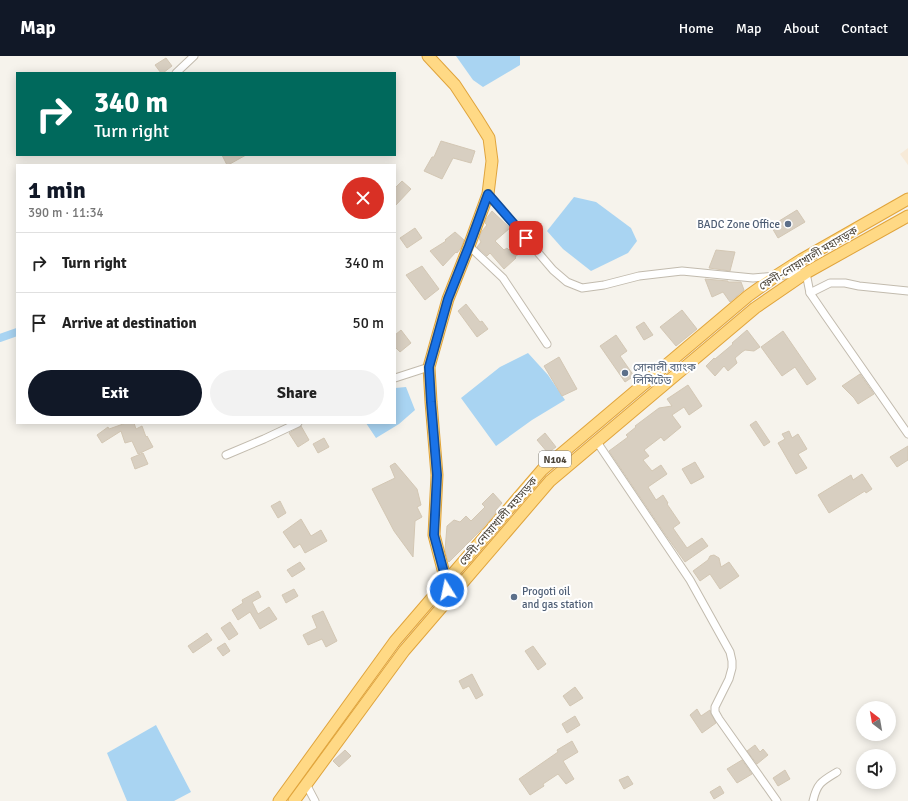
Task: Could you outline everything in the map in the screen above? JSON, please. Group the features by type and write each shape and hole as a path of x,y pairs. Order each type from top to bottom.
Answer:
{"highway":[{"path":"428,56 455,85 489,138 492,161 488,194 448,299 429,367 437,475 434,535 446,580 448,600"},
{"name":"ফেনী-নোয়াখালী মহাসড়ক","path":"278,801 395,641 542,470 748,296 801,260 908,199"},
{"name":"ফেনী-নোয়াখালী মহাসড়ক","path":"294,801 404,651 550,481 755,308 806,273 908,216"}],"street":[{"path":"177,72 194,56"},
{"path":"488,194 553,270 567,282 582,288 604,285 639,276 682,271 753,278 806,273 810,292 908,434"},
{"path":"469,246 503,278 547,344"},
{"path":"810,292 830,283 845,282 859,286 908,291"},
{"path":"396,378 429,367"},
{"path":"226,455 296,424"},
{"path":"597,442 690,580 730,652 732,668 729,679 715,707 715,712 777,801"},
{"path":"813,801 816,790 821,782 837,772"},
{"path":"306,784 315,801"}],"shaded area":[{"path":"908,148 908,165 900,154"}],"water":[{"path":"456,56 520,56 520,65 483,87 473,80"},
{"path":"574,197 596,202 631,228 637,241 628,253 591,271 563,249 547,231"},
{"path":"528,353 548,375 565,400 532,420 496,446 461,398 500,367"},
{"path":"406,387 415,410 399,424 376,438 367,424 396,424 396,388"},
{"path":"156,725 191,792 174,801 127,801 107,753"}],"building":[{"path":"166,58 172,66 164,72 160,72 155,65"},
{"path":"441,141 475,151 471,163 453,158 442,179 424,171 432,157 434,157"},
{"path":"222,156 244,156 230,164 226,164"},
{"path":"402,181 411,189 396,205 396,187"},
{"name":"BADC Zone Office","path":"797,210 805,222 778,238 771,226"},
{"path":"492,211 510,228 495,241 504,250 507,248 509,250 522,241 527,247 504,269 490,253 487,256 477,247 481,242 479,238 482,231 487,225 485,223 486,219"},
{"path":"415,228 422,238 407,248 400,238"},
{"path":"455,232 464,240 457,253 456,252 443,266 430,251 446,241 445,240"},
{"path":"716,250 735,252 730,271 709,268"},
{"path":"422,266 439,289 425,300 406,275"},
{"path":"705,279 741,282 744,290 730,302 723,292 712,297"},
{"path":"466,304 480,322 482,321 488,329 477,337 458,311"},
{"path":"682,310 697,329 676,346 660,327"},
{"path":"644,322 653,335 644,340 636,327"},
{"path":"401,330 411,343 400,352 396,348 396,334"},
{"path":"747,330 760,347 754,351 745,350 735,358 737,363 728,371 724,366 715,376 706,366 733,344 732,343"},
{"path":"783,331 816,379 807,385 795,367 782,376 761,347"},
{"path":"616,335 627,351 620,356 634,376 625,382 600,346"},
{"path":"559,357 577,389 562,396 544,366"},
{"path":"860,374 874,394 858,404 842,386"},
{"path":"688,385 702,406 689,415 684,407 672,415 681,427 664,441 661,437 644,450 649,456 643,460 652,471 661,465 667,474 648,487 656,500 663,495 668,503 667,504 680,523 673,528 687,548 702,538 708,546 685,562 609,451 628,437 626,435 636,427 635,426 659,408 672,406 667,399"},
{"path":"756,421 770,442 764,446 750,425"},
{"path":"123,424 134,424 136,429 142,426 146,437 147,436 153,447 138,454 132,441 125,443 121,431 102,443 97,435 108,427 109,429"},
{"path":"301,426 309,440 298,447 289,433"},
{"path":"789,431 792,438 798,434 807,449 798,454 807,468 796,474 778,443 785,439 782,434"},
{"path":"545,433 556,447 548,453 537,440"},
{"path":"324,438 329,447 318,453 313,444"},
{"path":"908,446 908,460 897,467 890,457"},
{"path":"143,453 148,464 135,469 131,458"},
{"path":"695,462 704,477 691,484 682,469"},
{"path":"395,463 417,489 421,505 417,507 422,517 415,521 413,557 394,531 372,489 395,478 390,466"},
{"path":"862,474 872,489 866,493 865,491 829,513 818,495 851,475 853,480"},
{"path":"493,493 502,503 495,511 496,513 449,562 445,550 447,526 454,520 460,522 466,516 471,521 485,507 482,504"},
{"path":"280,501 286,513 278,518 271,506"},
{"path":"301,519 311,536 321,530 327,541 305,553 300,544 294,548 283,532"},
{"path":"714,555 719,558 721,567 729,562 739,576 720,589 710,574 700,581 693,571 708,560 710,556"},
{"path":"300,562 305,569 292,577 287,570"},
{"path":"294,589 298,596 286,603 282,595"},
{"path":"258,591 261,597 252,602 258,614 269,607 277,619 260,629 250,612 238,620 232,610 243,603 242,600"},
{"path":"323,611 337,641 326,647 322,639 308,645 303,635 317,628 312,616"},
{"path":"230,622 238,634 229,640 221,628"},
{"path":"207,633 212,640 193,653 188,646"},
{"path":"225,643 230,651 223,656 217,648"},
{"path":"533,646 546,664 538,670 525,651"},
{"path":"472,674 483,695 476,699 469,686 463,689 459,681"},
{"path":"575,687 583,698 570,706 563,696"},
{"path":"697,709 701,716 710,710 716,723 702,733 690,715"},
{"path":"575,716 580,725 567,733 562,724"},
{"path":"572,741 578,752 563,761 574,779 566,784 558,774 530,795 519,779 558,752 557,750"},
{"path":"755,745 760,752 763,749 768,755 757,764 747,751"},
{"path":"345,750 351,756 339,767 333,761"},
{"path":"742,760 752,774 737,783 727,769"},
{"path":"785,770 790,779 778,786 773,778"},
{"path":"628,776 633,784 624,789 619,780"},
{"path":"720,786 724,793 714,799 710,792"}],"waterway":[{"path":"0,338 16,332"}],"place":[{"name":"BADC Zone Office","path":"788,224"},
{"name":"সোনালী ব্যাংক লিমিটেড","path":"625,373"},
{"name":"Progoti oil and gas station","path":"514,597"}],"route":[{"path":"447,590 446,580 434,535 437,475 429,367 448,299 488,194 526,238"}]}
